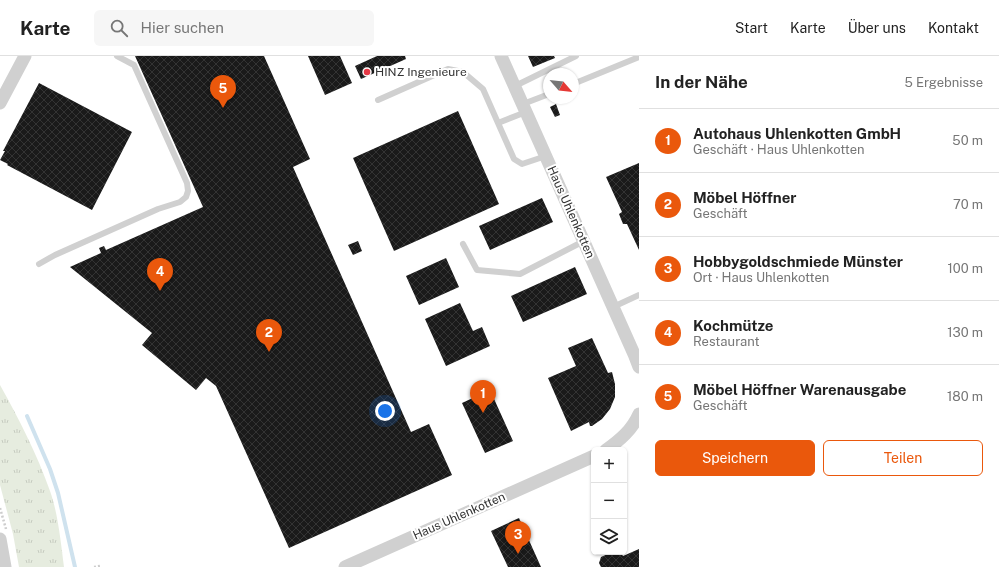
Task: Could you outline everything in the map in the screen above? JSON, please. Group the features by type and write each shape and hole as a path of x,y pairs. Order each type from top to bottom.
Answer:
{"street":[{"path":"0,103 25,56"},
{"name":"Haus Uhlenkotten","path":"501,56 584,240 639,367"},
{"path":"610,447 625,435 639,414"},
{"name":"Haus Uhlenkotten","path":"345,567 591,457"},
{"path":"0,539 5,567"}],"lane":[{"path":"39,264 55,255 151,212 180,202 186,197 188,191 187,183 134,65 117,56"},
{"path":"515,86 576,56"},
{"path":"579,82 639,57"},
{"path":"378,100 448,70 463,72 483,89 514,159 522,164 546,156"},
{"path":"498,123 543,98"},
{"path":"463,244 477,270 520,274 584,240"},
{"path":"613,307 639,295"}],"path":[{"path":"94,567 100,566"}],"green space":[{"path":"0,385 27,437 50,491 57,519 64,567 19,567 13,534 0,485"}],"building":[{"path":"135,56 264,56 310,159 293,167 411,432 429,424 452,475 289,548 216,386 206,378 196,390 142,345 152,333 70,267 101,253 99,248 104,246 106,250 203,207"},
{"path":"308,56 340,56 352,83 325,95"},
{"name":"HINZ Ingenieure","path":"377,56 405,56 406,59 361,79 355,66"},
{"path":"528,56 554,56 555,58 533,67"},
{"path":"39,83 132,132 92,210 0,160 5,151 3,151"},
{"path":"556,104 560,115 555,117 550,107"},
{"path":"458,111 499,204 394,251 353,158"},
{"path":"639,163 639,250 627,224 623,224 619,214 622,212 606,177"},
{"path":"542,198 553,222 490,250 479,226"},
{"path":"358,241 362,251 353,255 348,245"},
{"path":"446,258 459,287 419,305 406,276"},
{"path":"575,267 587,294 523,322 511,296"},
{"path":"460,303 473,331 482,327 490,346 446,366 425,319"},
{"path":"592,338 608,373 612,372 615,384 615,397 610,409 602,419 592,426 590,426 589,422 571,431 548,378 576,366 568,348"},
{"path":"490,390 513,441 485,453 462,403"},
{"path":"519,518 541,567 508,567 491,531"},
{"path":"639,549 639,567 601,567 599,563 601,557 605,555 623,556"}],"waterway":[{"path":"27,416 50,469 58,493 75,567"}],"place":[{"name":"HINZ Ingenieure","path":"367,72"},
{"name":"Möbel Höffner Warenausgabe","path":"223,108"},
{"name":"Kochmütze","path":"160,291"},
{"name":"Möbel Höffner","path":"269,352"},
{"name":"Autohaus Uhlenkotten GmbH","path":"483,413"},
{"name":"Hobbygoldschmiede Münster","path":"518,554"}]}
